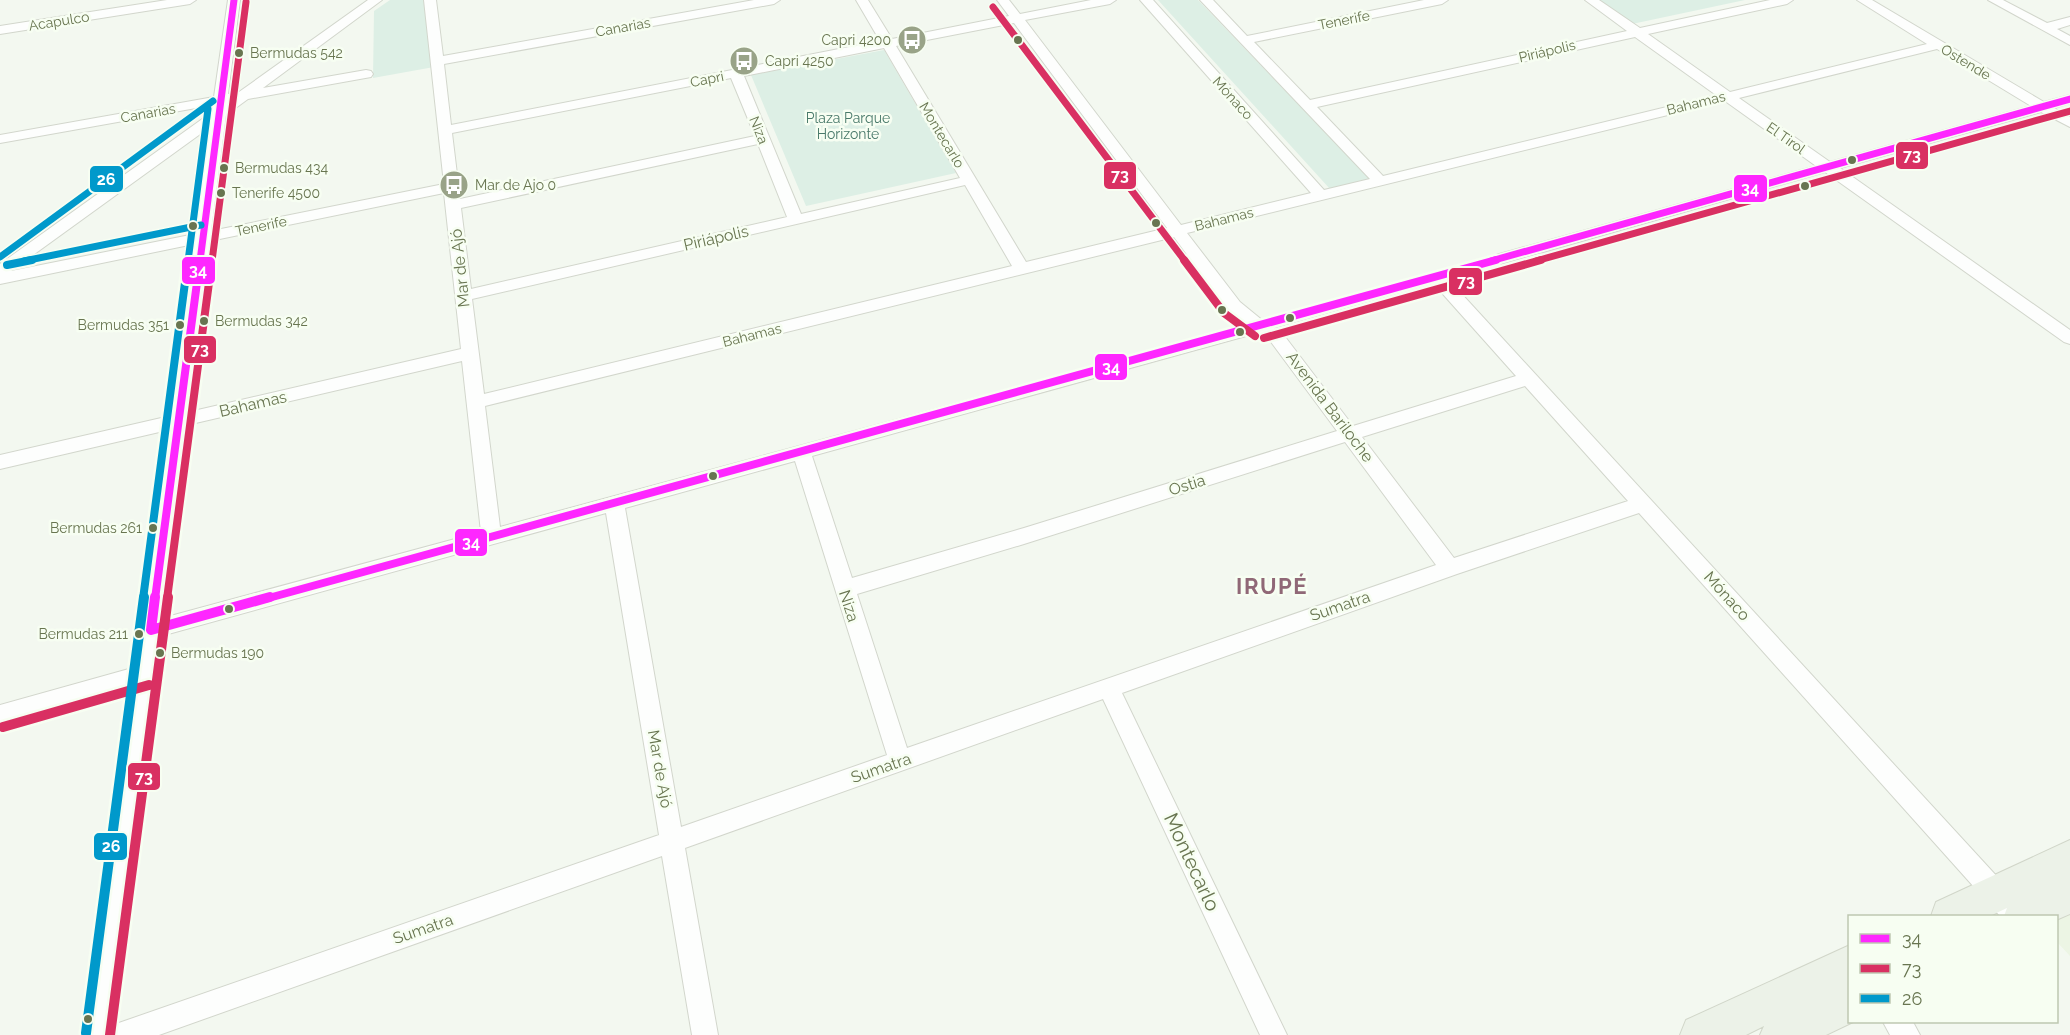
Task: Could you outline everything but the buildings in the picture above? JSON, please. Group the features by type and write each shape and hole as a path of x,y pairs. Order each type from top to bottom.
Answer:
{"main road":[{"path":"2011,909 2070,858"},
{"path":"1959,915 2011,909 2070,894"},
{"path":"1701,1035 1848,966"},
{"path":"1781,1035 1848,1003"}],"street":[{"name":"Acapulco","path":"0,30 190,0"},
{"path":"98,1035 234,0"},
{"path":"241,96 376,0"},
{"name":"Mar de Ajó","path":"432,0 491,536"},
{"name":"Canarias","path":"437,61 774,0"},
{"name":"Montecarlo","path":"862,0 1022,269"},
{"name":"Avenida Bariloche","path":"1003,0 1234,306 1277,338 1450,568"},
{"name":"Capri","path":"445,130 1110,0"},
{"name":"Mónaco","path":"1146,0 1320,195"},
{"path":"1206,0 1380,181"},
{"name":"Tenerife","path":"1245,40 1442,0"},
{"name":"El Tirol","path":"1591,0 2070,338"},
{"name":"Piriápolis","path":"1308,105 1635,31 1787,0"},
{"name":"Ostende","path":"1863,0 2070,123"},
{"path":"1994,0 2070,41"},
{"path":"2045,28 2070,21"},
{"name":"Bahamas","path":"475,402 1938,45"},
{"name":"Niza","path":"736,73 796,220"},
{"name":"Canarias","path":"0,139 220,105 241,96 366,74"},
{"path":"152,630 1261,326 2070,99"},
{"path":"0,272 220,105"},
{"path":"453,205 763,139"},
{"name":"Piriápolis","path":"463,296 969,180"},
{"name":"Tenerife","path":"0,279 451,187"},
{"name":"Mónaco","path":"1437,277 2011,909"},
{"name":"Bahamas","path":"0,462 470,353"},
{"name":"Ostia","path":"844,589 1529,378"},
{"name":"Niza","path":"801,451 900,761"},
{"name":"Mar de Ajó","path":"614,502 705,1035"},
{"name":"Sumatra","path":"121,1035 1450,568 1643,504"},
{"path":"0,715 146,673"},
{"name":"Montecarlo","path":"1109,688 1275,1035"},
{"path":"1897,1023 1906,1035"}],"shaded area":[{"path":"2070,909 2070,956 2058,943 2058,915 2055,915"}],"green space":[{"path":"390,0 425,0 434,67 373,78 374,11"},
{"path":"1158,0 1198,0 1370,179 1330,189"},
{"path":"1745,0 1632,24 1599,1"},
{"name":"Plaza Parque Horizonte","path":"884,50 956,173 806,206 751,75"}],"transit line":[{"name":"34","path":"151,630 234,0"},
{"name":"73","path":"110,1035 246,2"},
{"name":"73","path":"993,7 1224,313 1255,336"},
{"name":"34","path":"151,630 1261,326 2070,99"},
{"name":"26","path":"0,257 213,101"},
{"name":"26","path":"86,1033 208,109"},
{"name":"73","path":"1264,338 2070,111"},
{"name":"26","path":"7,265 201,225"},
{"name":"73","path":"3,727 149,685"}],"place":[{"name":"Capri 4200","path":"912,40"},
{"name":"Bermudas 542","path":"239,53"},
{"name":"Capri 4250","path":"744,61"},
{"name":"Bermudas 434","path":"224,168"},
{"name":"Mar de Ajo 0","path":"454,185"},
{"name":"Tenerife 4500","path":"221,193"},
{"name":"Bermudas 342","path":"204,321"},
{"name":"Bermudas 351","path":"180,325"},
{"name":"Bermudas 261","path":"153,528"},
{"name":"Bermudas 211","path":"139,634"},
{"name":"Bermudas 190","path":"160,653"}],"district":[{"name":"IRUPÉ","path":"1272,586"}]}
